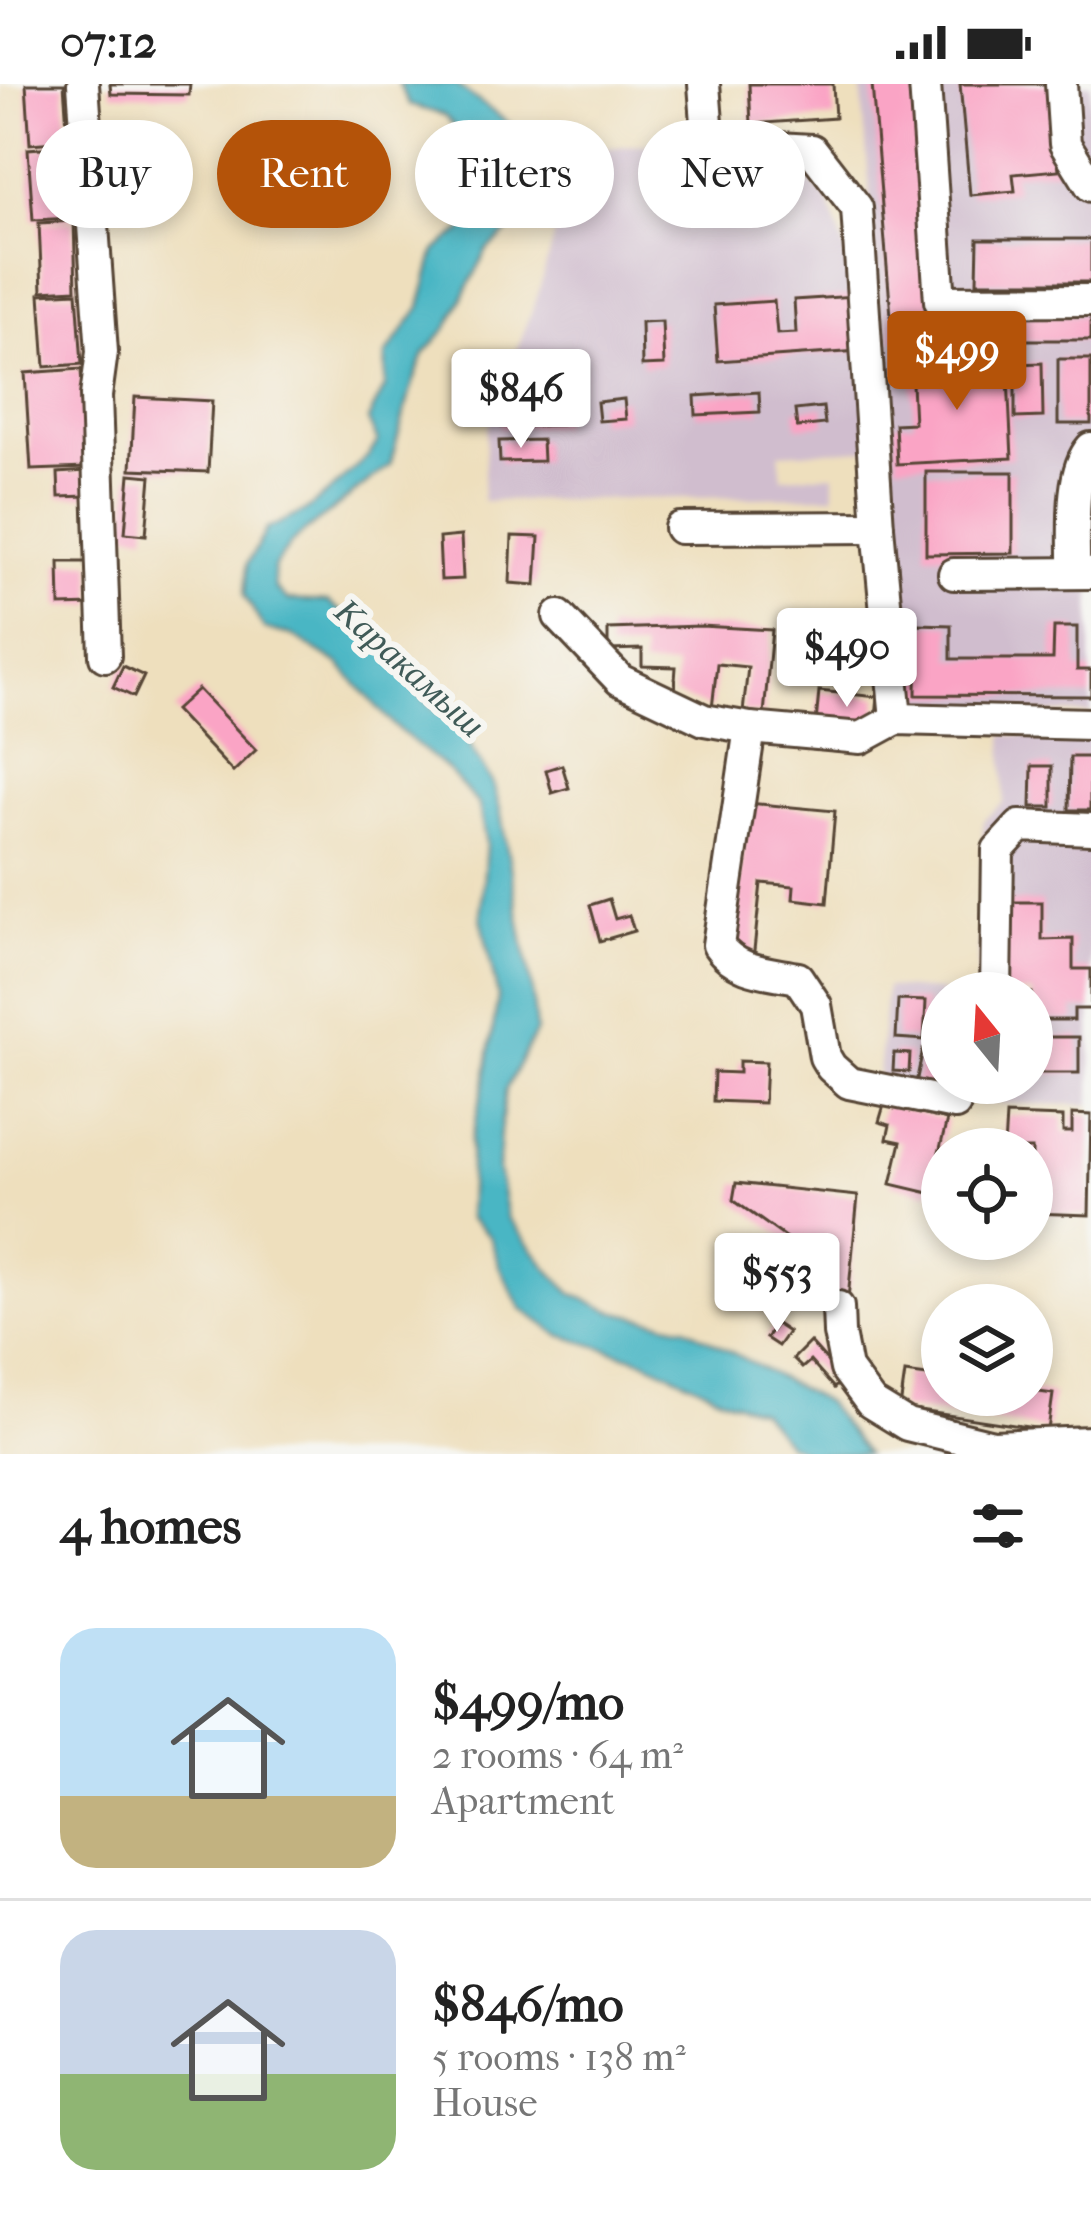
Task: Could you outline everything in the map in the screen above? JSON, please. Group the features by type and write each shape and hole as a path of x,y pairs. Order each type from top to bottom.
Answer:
{"street":[{"path":"83,84 102,352 97,396 105,656"},
{"path":"704,84 706,123 712,135 725,145 812,150 857,208 896,719"},
{"path":"925,84 940,301 1091,300"},
{"path":"1061,84 1065,144 1091,187"},
{"path":"954,574 1083,573 1077,474 1091,448"},
{"path":"680,527 878,527"},
{"path":"559,616 620,680 704,720 861,738 896,719 1091,724"},
{"path":"750,728 718,945 740,966 798,978 815,1005 825,1057 849,1083 921,1097"},
{"path":"996,972 998,850 1021,826 1091,830"},
{"path":"838,1306 846,1369 871,1403 907,1424 993,1446 1091,1442"}],"shaded area":[{"path":"861,84 1091,84 1091,714 912,710"},
{"path":"638,144 638,228 805,228 805,176 827,198 857,283 869,449 779,453 782,477 834,474 834,496 482,501 487,430 538,294 556,228 614,228 614,147"},
{"path":"1003,735 1091,738 1091,1105 1033,1104 1053,1104 1053,972 978,972 983,821 1004,802"},
{"path":"886,987 921,990 921,1094 877,1086"}],"water":[{"path":"399,84 455,84 504,120 449,120 409,105"},
{"path":"466,228 513,228 487,250 448,327 424,354 390,465 293,541 273,568 275,588 287,600 328,602 383,634 417,691 438,712 461,720 493,784 536,1031 506,1089 498,1170 507,1217 571,1293 612,1311 685,1327 826,1403 866,1454 810,1454 787,1443 760,1410 725,1399 644,1360 559,1335 521,1308 490,1237 468,1218 471,1140 498,997 481,917 486,844 479,805 448,770 394,726 340,665 292,635 264,629 245,596 247,564 267,529 305,511 378,442 368,420 385,387 386,355 420,307 435,251"}],"building":[{"path":"26,84 64,84 67,120 36,120 36,144 30,144"},
{"path":"110,84 190,84 189,95 111,94"},
{"path":"749,84 833,84 835,118 751,120"},
{"path":"872,84 916,84 934,314 1091,316 1091,340 893,340"},
{"path":"960,84 1051,84 1059,170 1013,174 1015,191 970,195"},
{"path":"36,148 36,220 33,220 28,149"},
{"path":"39,228 74,228 76,289 42,291"},
{"path":"978,239 1091,239 1091,282 977,282"},
{"path":"77,292 82,364 45,367 40,294"},
{"path":"855,296 859,351 718,361 714,305 774,301 777,334 796,333 794,300"},
{"path":"662,321 664,365 642,366 641,322"},
{"path":"1007,358 1012,458 897,464 895,424 914,423 911,363"},
{"path":"1058,359 1091,359 1091,424 1058,424"},
{"path":"1042,363 1043,417 1015,418 1015,364"},
{"path":"81,369 86,468 31,470 25,373"},
{"path":"516,369 542,369 542,388 516,388"},
{"path":"759,392 760,412 696,415 695,396"},
{"path":"135,397 212,401 208,472 131,469"},
{"path":"624,399 626,419 599,421 597,402"},
{"path":"823,407 825,424 797,427 795,410"},
{"path":"561,408 561,425 501,427 500,409"},
{"path":"542,440 543,461 500,462 499,441"},
{"path":"86,471 87,496 59,497 58,473"},
{"path":"926,472 1013,472 1013,553 926,554"},
{"path":"130,474 151,476 146,535 125,533"},
{"path":"461,536 463,579 441,580 439,538"},
{"path":"512,536 539,537 536,585 510,583"},
{"path":"59,562 92,562 93,605 60,606"},
{"path":"917,624 951,625 951,659 1053,659 1054,627 1077,627 1077,670 1091,670 1091,696 916,695"},
{"path":"608,629 772,630 764,714 743,712 748,667 717,664 712,709 674,695 676,667 642,666 642,649 608,650"},
{"path":"123,666 144,676 134,697 113,687"},
{"path":"198,689 256,750 233,772 175,710"},
{"path":"819,691 878,697 875,729 816,723"},
{"path":"1070,757 1090,757 1090,810 1069,810"},
{"path":"562,765 569,788 552,793 546,770"},
{"path":"1032,766 1052,766 1052,807 1031,807"},
{"path":"748,803 835,811 827,903 793,899 794,886 761,883 753,960 733,958"},
{"path":"609,899 615,919 629,915 634,931 600,941 590,905"},
{"path":"1003,902 1042,902 1042,940 1073,939 1073,969 1091,969 1091,1009 1074,1009 1074,1020 1053,1020 1053,972 1003,972"},
{"path":"898,1000 921,1001 921,1040 896,1038"},
{"path":"1053,1037 1079,1037 1079,1073 1053,1073"},
{"path":"894,1053 910,1054 909,1072 893,1071"},
{"path":"921,1059 921,1089 915,1088"},
{"path":"739,1061 766,1062 764,1103 713,1101 714,1072 739,1073"},
{"path":"884,1105 947,1120 945,1128 921,1128 921,1191 891,1184 901,1142 887,1139 890,1125 879,1122"},
{"path":"1072,1114 1091,1115 1089,1215 1053,1214 1053,1128 1005,1128 1006,1115 1063,1117 1063,1132 1072,1132"},
{"path":"736,1183 858,1196 848,1299 822,1296 824,1265 733,1200"},
{"path":"776,1324 788,1332 778,1346 766,1338"},
{"path":"810,1342 843,1379 834,1388 810,1361 802,1368 793,1359"},
{"path":"905,1373 921,1375 921,1411 900,1408"},
{"path":"954,1416 1050,1416 1048,1430"}],"water label":[{"name":"Каракамыш","path":"410,668"}]}
